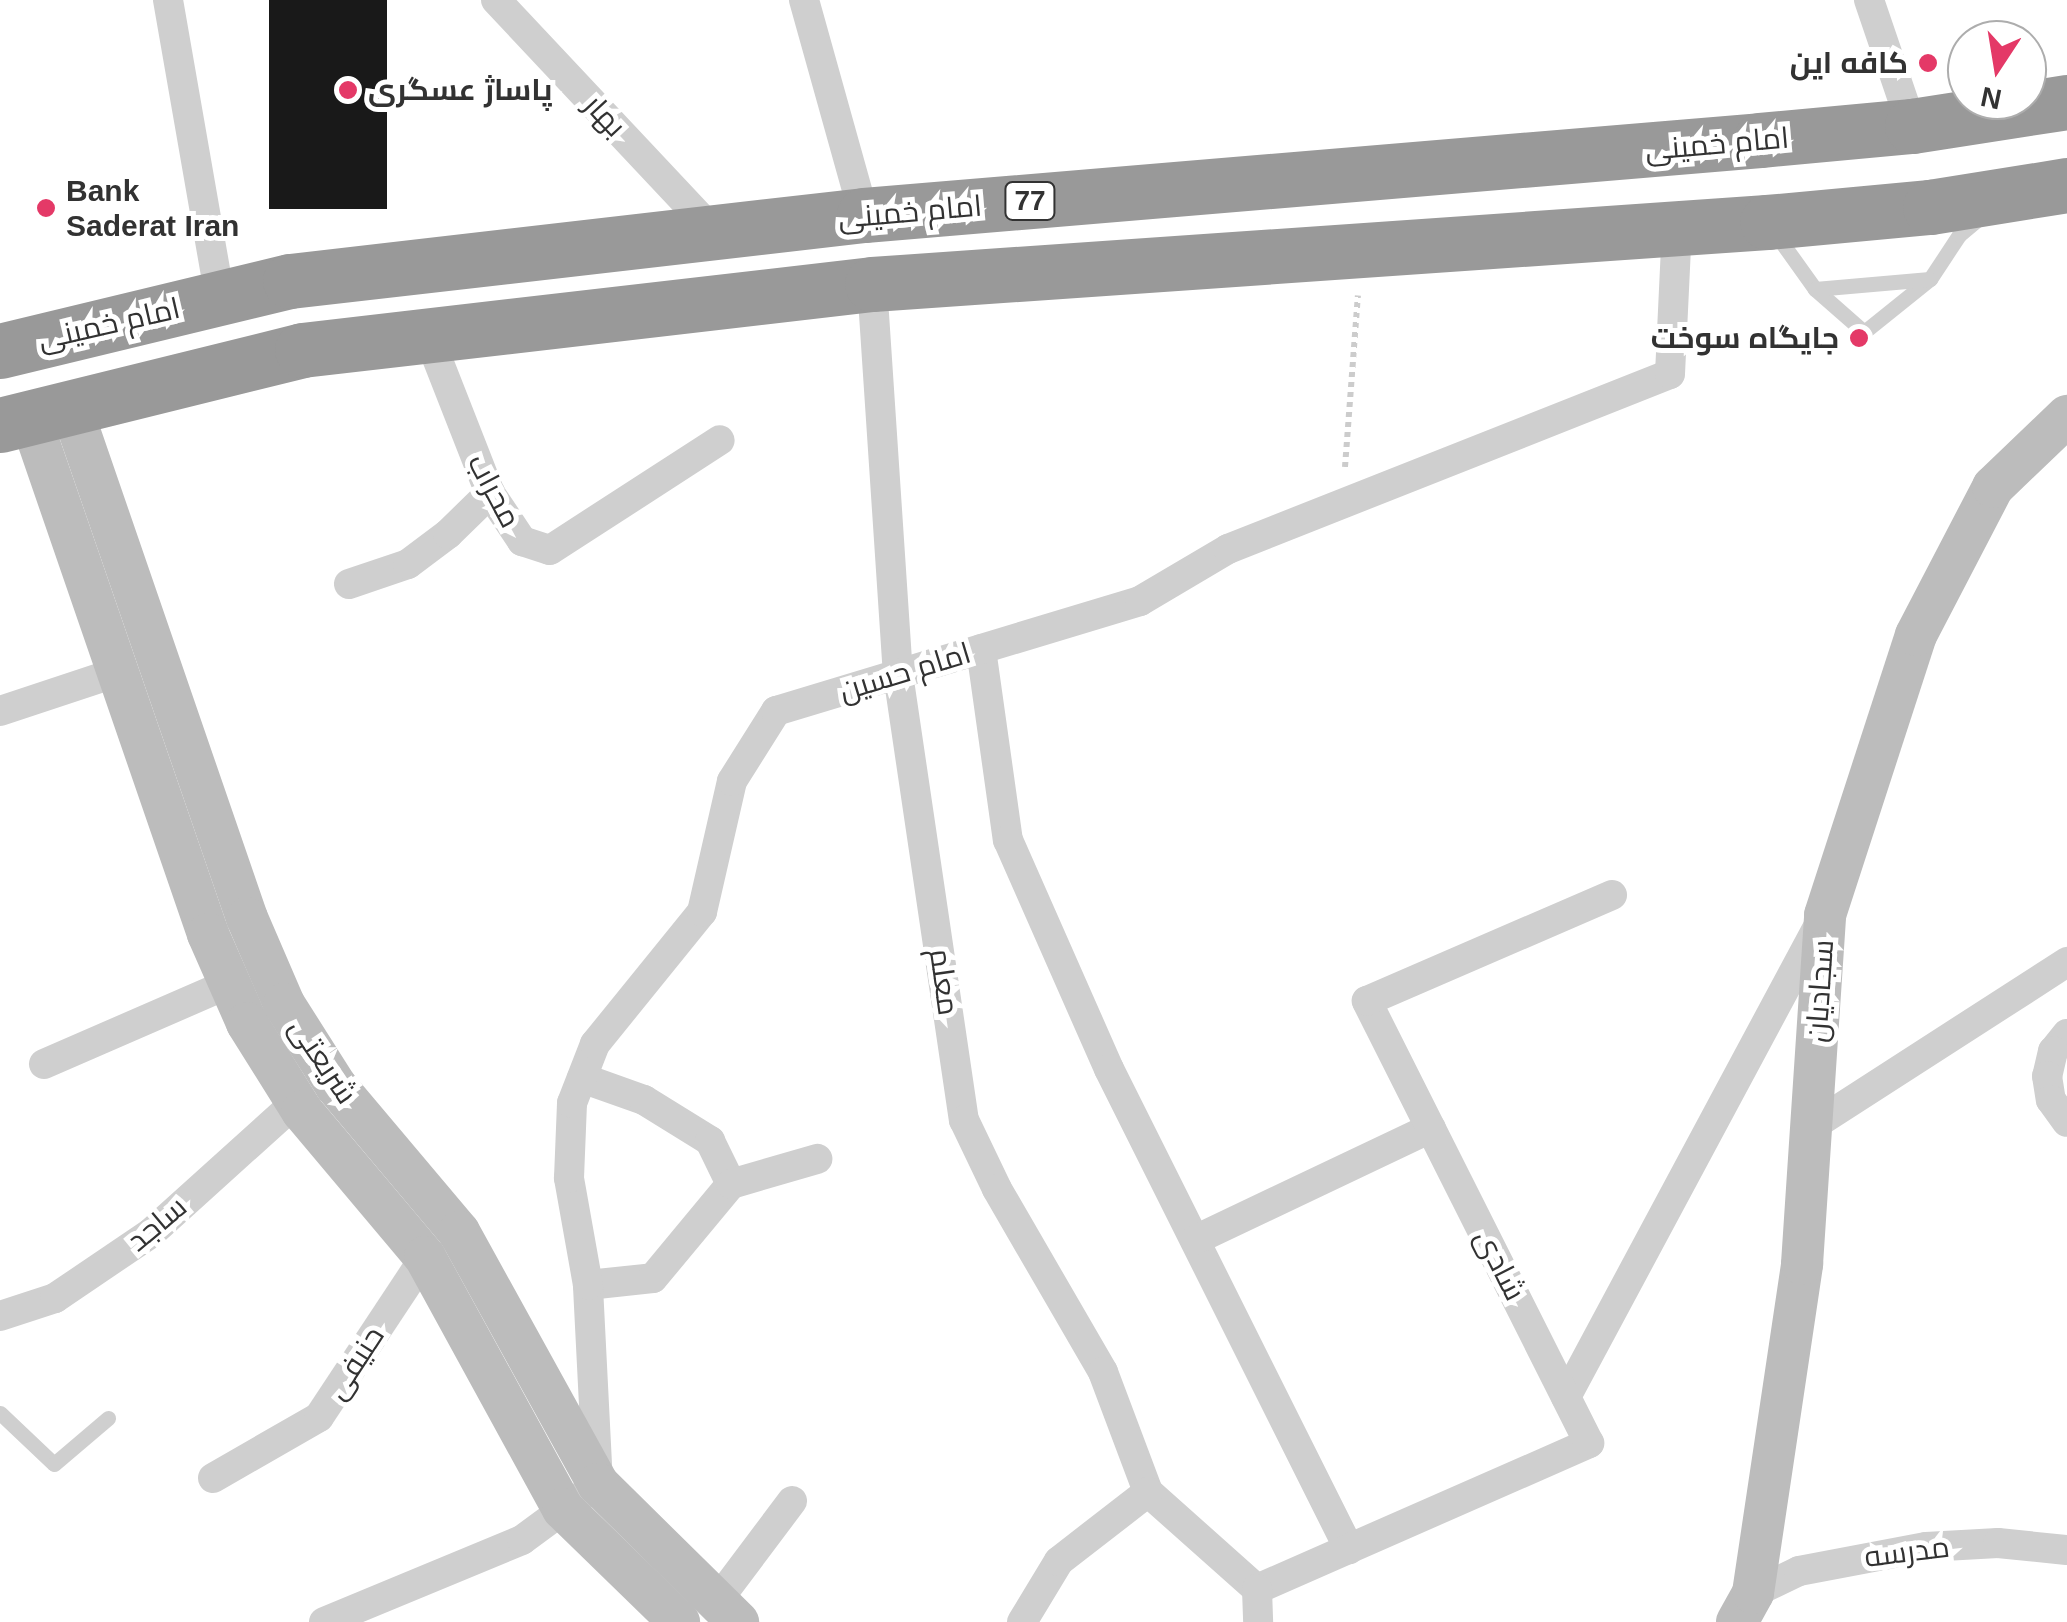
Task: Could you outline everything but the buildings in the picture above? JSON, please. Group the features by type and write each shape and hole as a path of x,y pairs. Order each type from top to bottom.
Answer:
{"highway":[{"name":"امام خمینی","path":"0,351 290,281 864,215 1912,126 2067,102"},
{"path":"34,416 302,350 872,284 1766,222 1930,207 2067,185"}],"street":[{"path":"168,0 220,298"},
{"name":"بهار","path":"496,0 714,232"},
{"path":"804,0 864,215"},
{"path":"1869,0 1912,126"},
{"name":"امام حسین","path":"598,1484 588,1285 569,1178 572,1104 595,1044 702,912 732,780 776,711 1140,601 1228,549 1670,374 1677,228"},
{"name":"معلم","path":"872,284 898,674 964,1120 997,1189 1103,1372 1148,1492 1257,1589"},
{"name":"محراب","path":"428,335 490,493 522,541 550,550 720,440"},
{"name":"شریعتی","path":"34,416 90,460 247,918 284,1004 336,1086 460,1232 598,1484 727,1612"},
{"name":"شریعتی","path":"34,416 49,473 118,672 247,1023 296,1102 425,1256 564,1509 679,1622"},
{"name":"سجادیان","path":"1745,1608 1802,1264 1825,915 1916,635 1993,487 2067,416"},
{"path":"49,473 90,460"},
{"path":"349,584 408,564 448,534 490,493"},
{"path":"981,649 1008,840 1108,1068 1348,1548"},
{"path":"0,711 118,672"},
{"name":"شادی","path":"1257,1589 1589,1442 1367,1001 1612,896"},
{"path":"1566,1396 1825,915"},
{"path":"1811,1127 2067,962"},
{"path":"44,1064 230,983"},
{"path":"2067,1034 2053,1051 2047,1076 2052,1100 2067,1122"},
{"path":"582,1078 644,1100 710,1141 731,1184"},
{"name":"ساجد","path":"0,1316 55,1298 151,1233 296,1102"},
{"path":"1194,1240 1431,1128"},
{"path":"588,1285 653,1278 731,1184 817,1159"},
{"name":"حنیفی","path":"212,1478 320,1417 425,1256"},
{"path":"324,1622 522,1540 598,1484"},
{"path":"1022,1622 1059,1560 1148,1492"},
{"path":"727,1612 792,1500"},
{"name":"مدرسه","path":"1745,1608 1799,1572 1926,1547 1998,1543 2067,1550"},
{"path":"1257,1589 1258,1622"}],"lane":[{"path":"1766,222 1815,289 1864,332 1930,279 1960,236 2006,195"},
{"path":"1815,289 1930,279"},
{"path":"0,1413 54,1464 108,1418"}],"path":[{"path":"1342,504 1362,250"}],"place":[{"name":"کافه این","path":"1928,63"},
{"name":"پاساژ عسگری","path":"348,90"},
{"name":"Bank Saderat Iran","path":"46,208"},
{"name":"جایگاه سوخت","path":"1859,338"}]}
